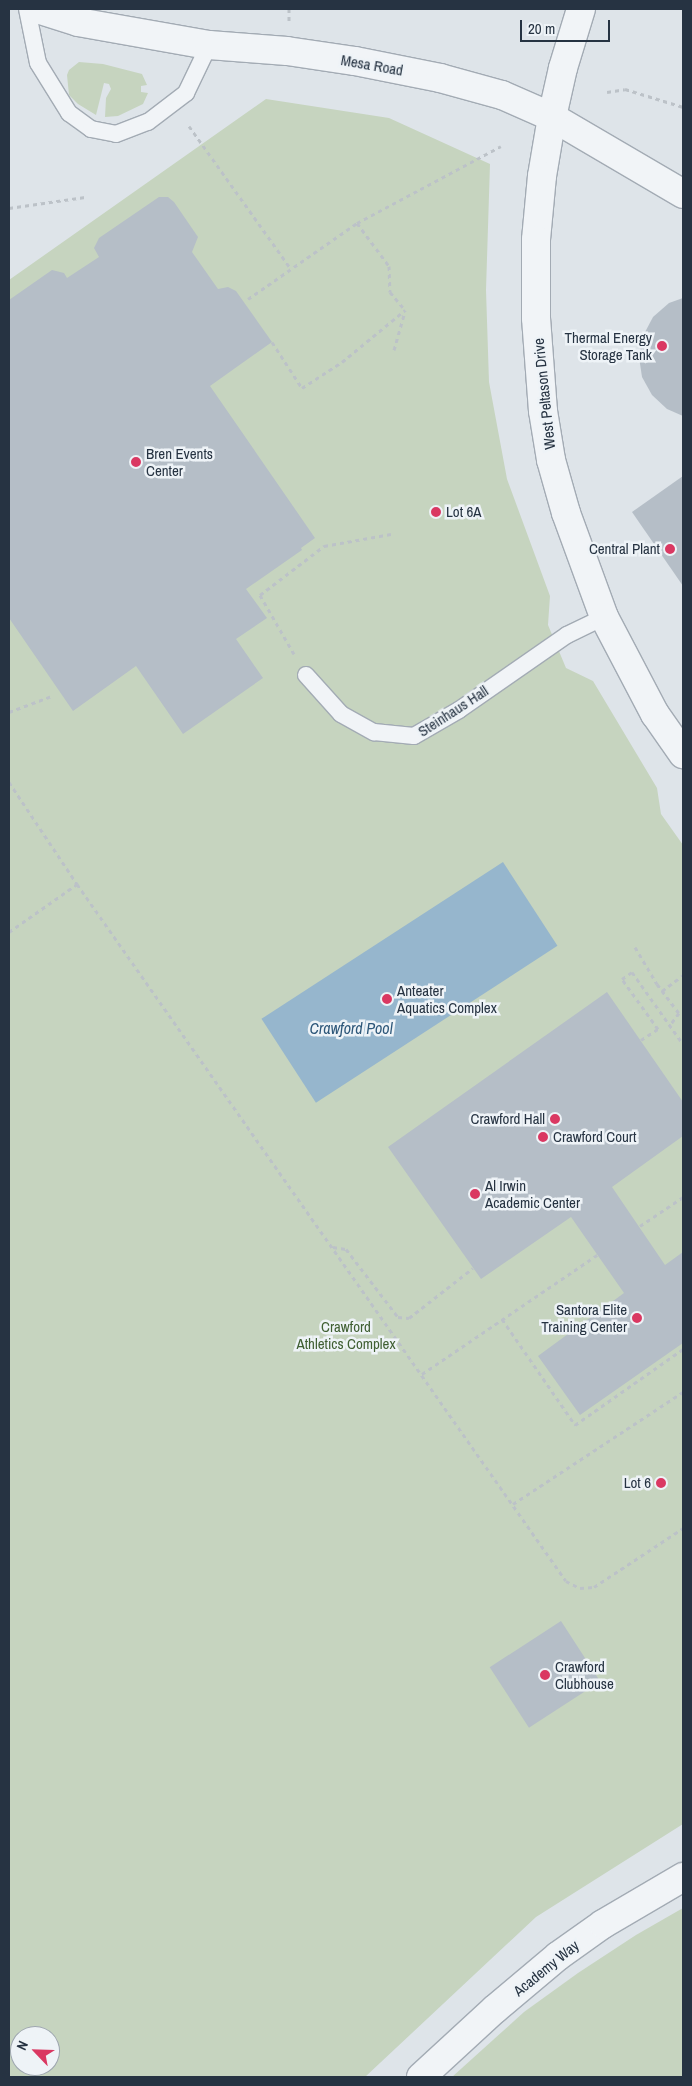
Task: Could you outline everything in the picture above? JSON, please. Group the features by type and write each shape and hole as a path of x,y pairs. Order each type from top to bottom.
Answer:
{"street":[{"name":"Mesa Road","path":"37,9 78,22 209,45 336,58 440,78 502,95 552,118 683,194"},
{"name":"West Peltason Drive","path":"580,9 552,118 542,176 536,240 536,318 543,411 551,460 566,513 604,617 655,714 683,754"},
{"name":"Academy Way","path":"421,2077 495,2009 558,1956 603,1924 683,1877"}],"lane":[{"path":"27,9 38,62 69,113 91,129 116,134 148,122 186,93 209,45"},
{"name":"Steinhaus Hall","path":"306,674 341,714 374,732 414,736 459,710 567,635 604,617"}],"path":[{"path":"289,9 289,21"},
{"path":"607,92 625,89 683,107"},
{"path":"189,126 292,269"},
{"path":"248,299 357,223 501,146"},
{"path":"9,208 85,197"},
{"path":"357,223 390,266 390,292 405,310"},
{"path":"272,342 302,388 342,362 405,310"},
{"path":"394,350 405,310"},
{"path":"306,674 260,595 324,546 391,534"},
{"path":"9,712 52,696"},
{"path":"9,782 77,884 566,1581 580,1588 594,1587 683,1528"},
{"path":"9,932 77,884"},
{"path":"635,947 662,991 679,1013 670,1025"},
{"path":"641,1040 658,1029 622,978 632,972 683,1044"},
{"path":"662,991 683,975"},
{"path":"640,1226 683,1197"},
{"path":"332,1246 346,1249 398,1317 409,1318 473,1268"},
{"path":"422,1374 597,1255"},
{"path":"502,1320 575,1425 683,1349"},
{"path":"512,1504 683,1392"}],"green space":[{"path":"79,62 103,64 142,74 147,85 141,86 141,92 148,93 143,104 118,116 105,117 106,98 111,89 109,84 104,83 96,115 78,104 69,95 67,75 69,70"},
{"name":"Crawford Athletics Complex","path":"266,99 389,118 490,164 486,290 489,382 507,479 550,596 548,625 566,668 593,681 657,788 661,814 683,845 683,1824 536,1917 365,2077 9,2077 9,280"},
{"path":"683,1908 683,2077 452,2077 524,2012 578,1973 636,1935"}],"water":[{"name":"Crawford Pool","path":"503,862 557,946 316,1103 261,1019"}],"building":[{"name":"Bren Events Center","path":"159,197 168,197 174,202 198,237 192,252 218,289 228,287 236,291 272,342 210,386 315,538 301,548 302,550 246,589 267,618 236,639 263,678 183,734 136,666 73,711 9,618 9,300 52,270 64,273 67,278 99,257 94,248 99,238"},
{"name":"Thermal Energy Storage Tank","path":"683,298 683,416 667,409 652,395 642,377 639,357 643,336 653,317 669,303"},
{"name":"Central Plant","path":"683,476 683,586 632,512"},
{"name":"Crawford Hall","path":"607,992 683,1102 683,1136 612,1187 665,1265 683,1252 683,1343 580,1415 538,1356 624,1293 571,1217 481,1279 388,1147"},
{"name":"Crawford Clubhouse","path":"561,1621 600,1681 529,1728 490,1667"}],"place":[{"name":"Thermal Energy Storage Tank","path":"662,346"},
{"name":"Bren Events Center","path":"136,462"},
{"name":"Lot 6A","path":"436,512"},
{"name":"Central Plant","path":"670,549"},
{"name":"Anteater Aquatics Complex","path":"387,999"},
{"name":"Crawford Hall","path":"555,1119"},
{"name":"Crawford Court","path":"543,1137"},
{"name":"Al Irwin Academic Center","path":"475,1194"},
{"name":"Santora Elite Training Center","path":"637,1318"},
{"name":"Lot 6","path":"661,1483"},
{"name":"Crawford Clubhouse","path":"545,1675"}]}
